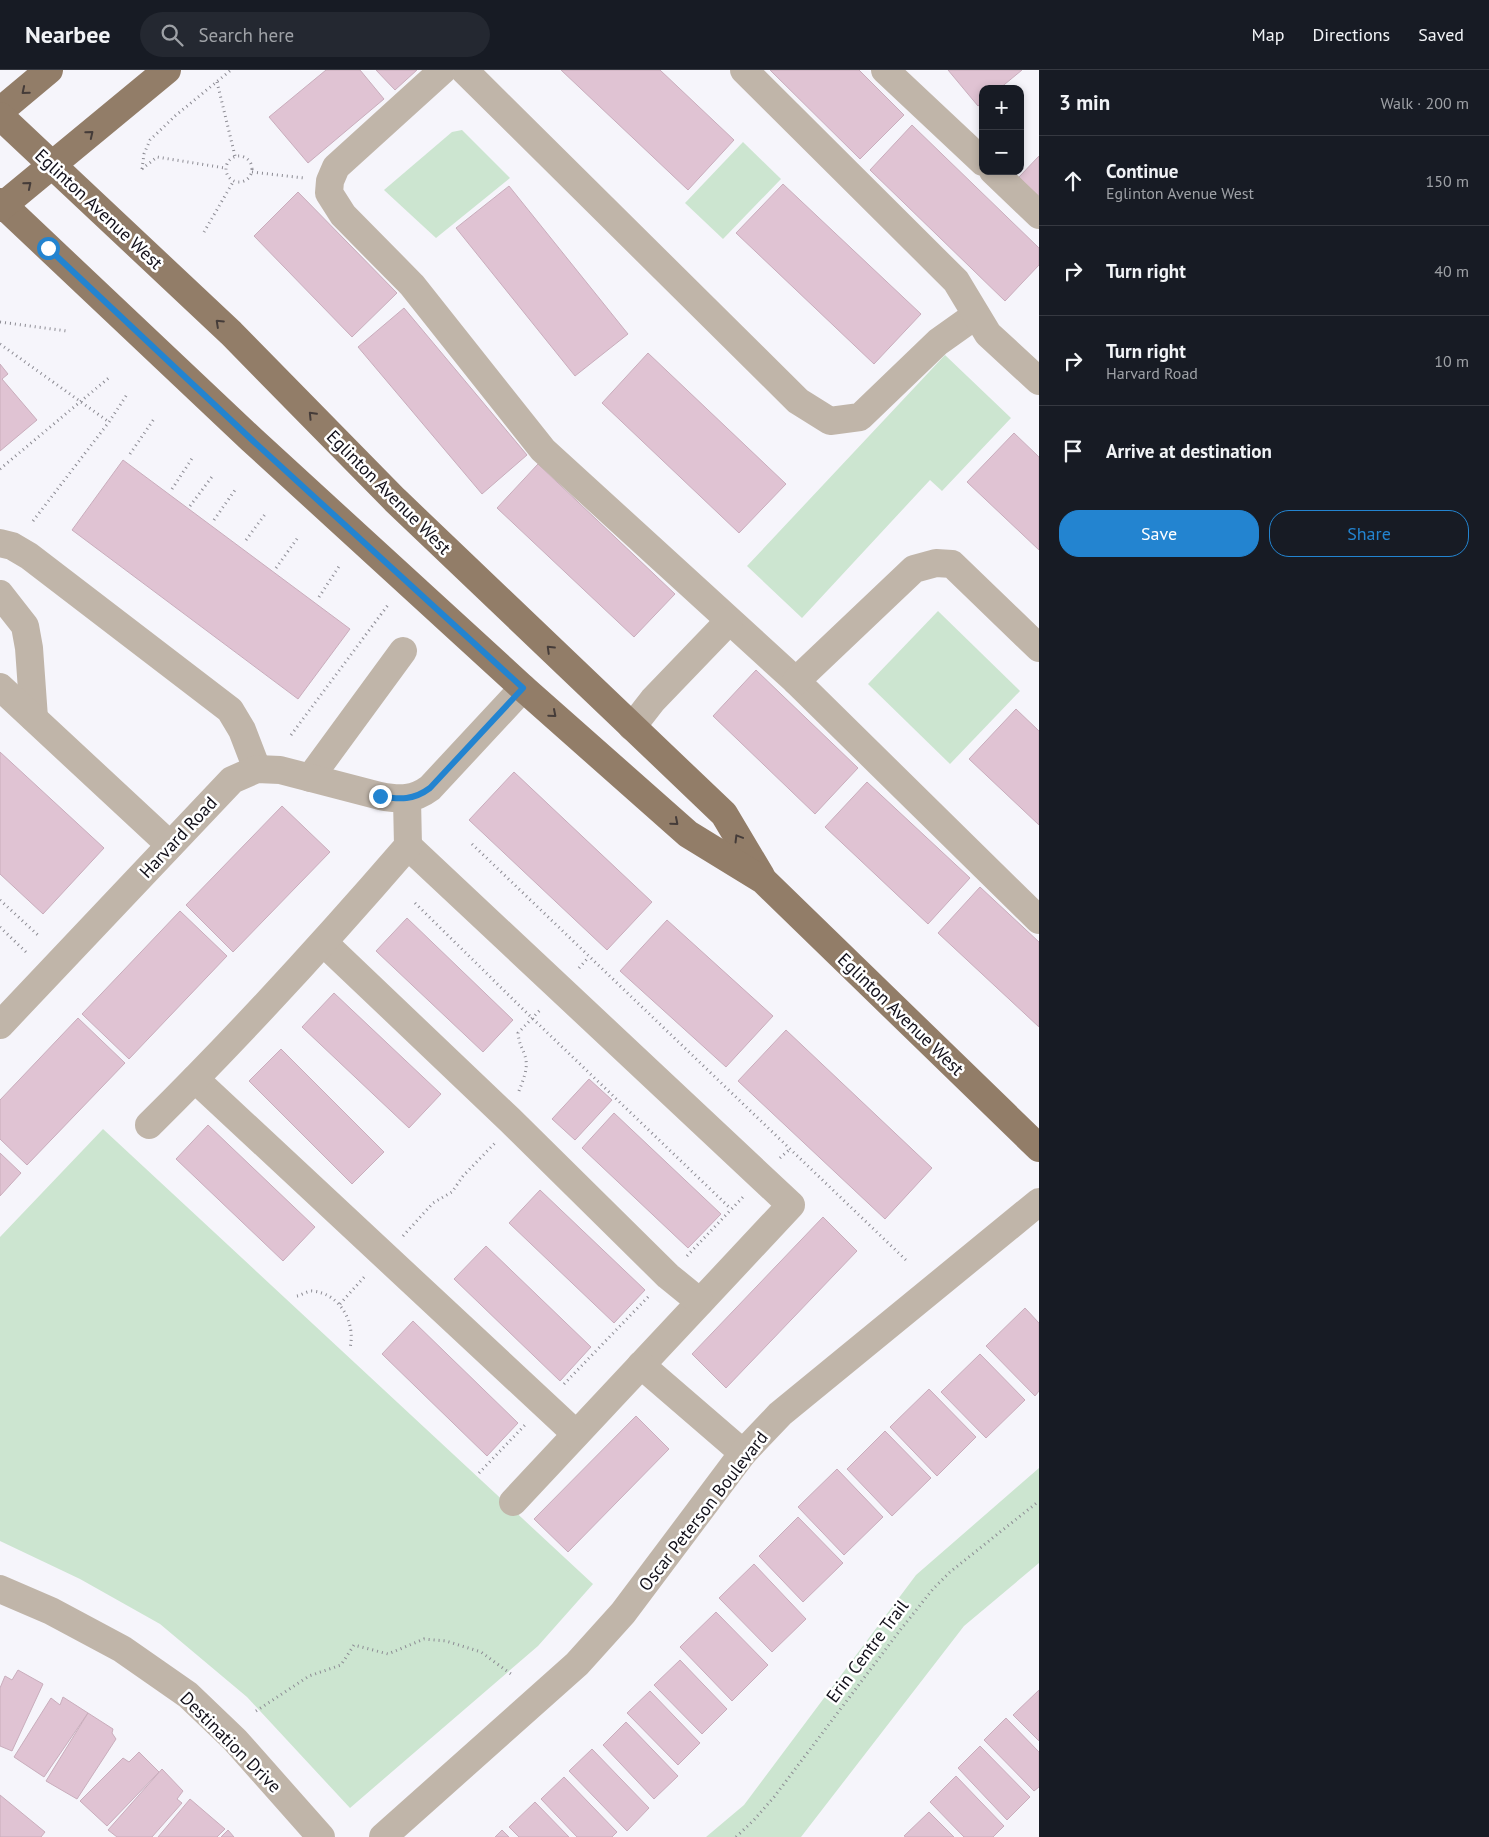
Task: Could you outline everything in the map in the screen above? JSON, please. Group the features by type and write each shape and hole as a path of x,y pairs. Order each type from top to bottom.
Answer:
{"main road":[{"path":"0,112 49,70"},
{"path":"1,205 167,70"},
{"name":"Eglinton Avenue West","path":"0,116 231,333 395,500 724,814 764,880"},
{"name":"Eglinton Avenue West","path":"1,205 272,459 523,688 688,834 764,880 1039,1148"}],"street":[{"path":"443,70 336,167 330,181 329,193 343,215 412,285 543,450 796,681 1039,920"},
{"path":"464,70 798,401 830,421 860,417 938,342 976,315"},
{"path":"744,70 956,281 988,334 1039,381"},
{"path":"885,70 979,158"},
{"path":"996,175 1039,215"},
{"path":"0,542 12,546 29,556 230,710 242,730 256,769"},
{"path":"796,681 914,569 936,563 952,564 1039,648"},
{"path":"0,594 25,626 29,648 34,718"},
{"path":"632,727 653,700 730,621"},
{"path":"310,778 403,651"},
{"path":"0,686 170,845"},
{"path":"149,1125 324,943 408,846 407,799 430,788 523,688"},
{"name":"Harvard Road","path":"0,1025 232,780 256,769 280,770 380,796 407,799"},
{"path":"408,846 791,1205 513,1502"},
{"path":"324,943 510,1120 668,1276 700,1302"},
{"path":"195,1079 576,1434"},
{"name":"Oscar Peterson Boulevard","path":"383,1837 577,1664 622,1613 743,1453 780,1414 1039,1202"},
{"path":"640,1365 743,1453"},
{"name":"Destination Drive","path":"0,1589 51,1611 122,1649 188,1695 235,1740 321,1837"}],"path":[{"path":"225,168 157,157 142,169 144,154 150,140 175,116 231,70"},
{"path":"217,82 235,156"},
{"path":"235,156 243,156 249,161 252,172 245,182 233,182 227,176 225,168 235,156"},
{"path":"252,172 330,181"},
{"path":"204,232 233,182"},
{"path":"0,322 66,331"},
{"path":"0,344 109,422"},
{"path":"0,468 111,376"},
{"path":"33,521 109,422 128,393"},
{"path":"130,454 154,419"},
{"path":"172,489 192,457"},
{"path":"190,506 214,474"},
{"path":"214,520 235,490"},
{"path":"246,540 266,513"},
{"path":"276,568 299,536"},
{"path":"319,597 340,565"},
{"path":"291,734 388,605"},
{"path":"472,844 908,1262"},
{"path":"0,900 40,938"},
{"path":"415,903 731,1209"},
{"path":"0,927 49,974"},
{"path":"340,1304 433,1203 452,1192 463,1176 500,1137 510,1120 526,1070 525,1056 519,1045 518,1034 589,957"},
{"path":"479,1473 761,1177 790,1149"},
{"path":"298,1296 310,1291 328,1295 340,1304 351,1322 353,1338 350,1348"},
{"name":"Erin Centre Trail","path":"736,1837 774,1798 900,1629 933,1589 950,1572 1039,1501"},
{"path":"256,1711 309,1676 341,1665 354,1645 388,1654 424,1639 446,1642 481,1652 511,1674"}],"green space":[{"path":"462,130 510,178 436,238 384,190 452,132"},
{"path":"743,142 781,179 723,239 685,203"},
{"path":"945,355 1011,418 942,491 930,480 802,618 747,566"},
{"path":"938,611 1020,691 950,764 868,684"},
{"path":"103,1129 593,1584 538,1646 350,1808 247,1697 160,1624 80,1579 0,1541 0,1237"},
{"path":"1039,1468 1039,1563 964,1626 801,1837 706,1837 744,1805 916,1575"}],"building":[{"path":"326,70 360,70 384,99 308,163 269,117"},
{"path":"376,70 417,70 395,90"},
{"path":"561,70 660,70 734,140 688,190"},
{"path":"770,70 859,70 904,115 860,159"},
{"path":"948,70 1022,70 1004,85 979,85 978,106"},
{"path":"912,125 1039,248 1039,265 1005,301 870,170"},
{"path":"1039,156 1039,197 1019,177 1024,175 1024,172"},
{"path":"783,184 921,314 874,364 736,233"},
{"path":"509,186 628,334 575,376 456,228"},
{"path":"298,192 397,293 352,337 254,236"},
{"path":"404,308 527,455 482,494 358,347"},
{"path":"648,353 786,484 739,533 602,403"},
{"path":"0,364 8,374 2,379 37,420 0,451"},
{"path":"1014,433 1039,457 1039,550 967,482"},
{"path":"123,460 350,629 298,699 72,530"},
{"path":"538,464 675,594 634,637 497,508"},
{"path":"756,670 858,768 815,814 713,716"},
{"path":"1016,709 1039,731 1039,825 969,759"},
{"path":"0,752 104,848 43,914 0,874"},
{"path":"514,772 652,902 607,950 469,820"},
{"path":"867,782 970,878 928,924 825,827"},
{"path":"282,806 330,852 233,952 186,905"},
{"path":"980,887 1039,942 1039,1027 938,933"},
{"path":"180,911 227,956 129,1059 82,1014"},
{"path":"407,918 513,1020 483,1052 376,951"},
{"path":"667,920 773,1016 726,1067 620,971"},
{"path":"334,993 441,1094 409,1128 302,1027"},
{"path":"78,1018 125,1063 27,1165 0,1139 0,1100"},
{"path":"786,1030 932,1168 885,1219 738,1081"},
{"path":"281,1049 384,1152 352,1184 249,1081"},
{"path":"589,1079 612,1100 575,1140 552,1119"},
{"path":"614,1113 721,1214 688,1248 582,1148"},
{"path":"208,1125 315,1227 283,1261 176,1159"},
{"path":"0,1153 21,1173 0,1196"},
{"path":"540,1190 645,1290 614,1323 509,1223"},
{"path":"823,1217 857,1251 726,1388 692,1354"},
{"path":"486,1246 591,1347 560,1381 454,1279"},
{"path":"1025,1308 1039,1323 1039,1391 1035,1396 986,1346"},
{"path":"413,1321 518,1423 487,1456 382,1354"},
{"path":"980,1354 1025,1400 986,1438 941,1392"},
{"path":"929,1389 976,1437 937,1476 890,1427"},
{"path":"636,1416 669,1449 568,1552 534,1519"},
{"path":"885,1431 931,1478 892,1516 847,1469"},
{"path":"837,1469 883,1517 844,1555 798,1507"},
{"path":"798,1517 843,1563 803,1602 759,1556"},
{"path":"754,1564 806,1619 772,1652 719,1598"},
{"path":"716,1612 768,1665 732,1701 680,1647"},
{"path":"680,1660 727,1709 702,1734 654,1685"},
{"path":"18,1670 43,1684 12,1751 0,1746 0,1688 5,1676 12,1680"},
{"path":"1039,1690 1039,1741 1013,1715"},
{"path":"650,1691 700,1743 678,1765 627,1713"},
{"path":"63,1697 88,1713 44,1777 14,1757 51,1698 60,1705"},
{"path":"88,1713 113,1729 112,1733 116,1739 77,1799 46,1781"},
{"path":"1006,1718 1039,1752 1039,1787 1034,1791 984,1740"},
{"path":"626,1722 678,1776 654,1799 603,1745"},
{"path":"980,1746 1030,1797 1007,1820 958,1768"},
{"path":"592,1749 649,1808 627,1831 569,1771"},
{"path":"139,1752 159,1772 107,1826 80,1801 123,1758 129,1762"},
{"path":"162,1769 183,1791 177,1799 182,1803 152,1837 117,1837 108,1830"},
{"path":"956,1776 1004,1826 993,1837 964,1837 930,1802"},
{"path":"564,1777 617,1832 612,1837 577,1837 541,1799"},
{"path":"0,1795 45,1832 41,1837 0,1837"},
{"path":"190,1799 225,1829 217,1837 158,1837"},
{"path":"535,1802 569,1837 519,1837 509,1827"},
{"path":"929,1812 954,1837 904,1836"},
{"path":"228,1830 234,1837 221,1837"},
{"path":"502,1830 509,1837 495,1837"}],"route":[{"path":"48,248 251,439 523,688 430,788 407,799 380,796"}]}
